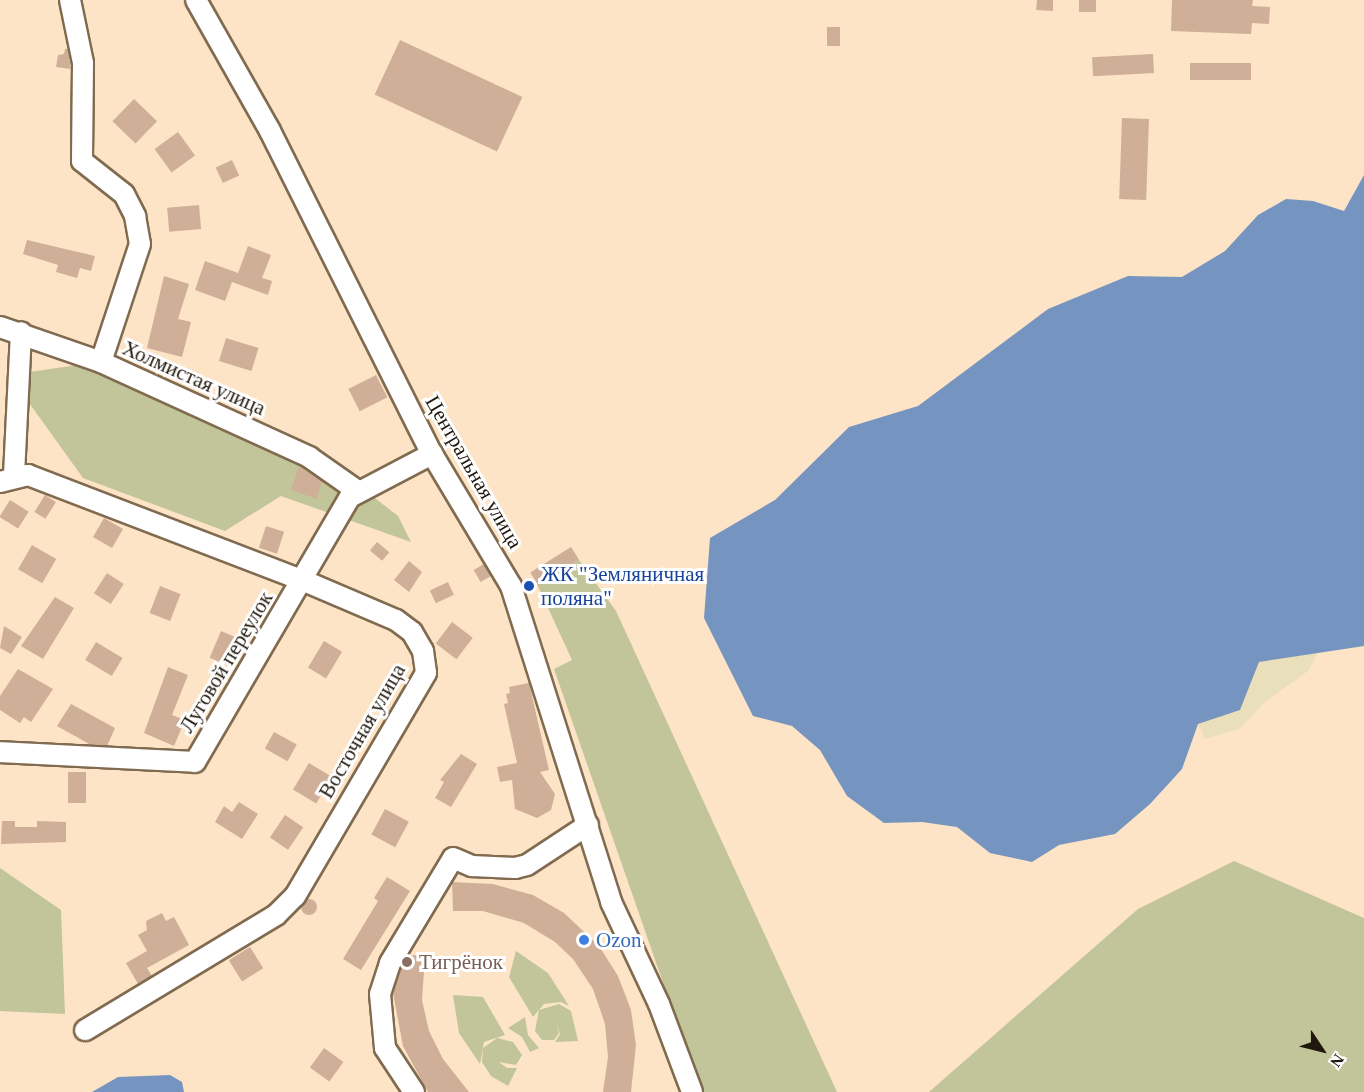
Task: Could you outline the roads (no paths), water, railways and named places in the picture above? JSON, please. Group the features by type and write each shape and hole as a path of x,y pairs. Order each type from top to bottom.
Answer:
{"street":[{"path":"70,0 83,63 82,161 124,194 135,216 140,244 101,362"},
{"name":"Центральная улица","path":"196,0 270,131 432,454 511,586 621,930 659,1004 692,1092"},
{"name":"Холмистая улица","path":"0,327 21,332 101,362 309,457 359,492"},
{"path":"7,479 21,332"},
{"name":"Луговой переулок","path":"0,752 195,762 350,497 432,454"},
{"name":"Восточная улица","path":"7,479 28,475 302,580 396,620 412,632 423,651 426,673 295,896 276,915 85,1030"},
{"path":"414,1092 386,1048 380,994 390,963 453,858 472,866 515,868 527,865 588,825"}],"water":[{"path":"1364,175 1364,646 1259,662 1240,710 1198,724 1182,769 1150,804 1115,834 1059,845 1032,862 990,853 957,827 922,822 884,823 847,796 820,750 792,726 753,716 704,618 710,538 775,500 849,427 918,406 1048,309 1128,276 1182,277 1225,251 1258,215 1286,199 1313,201 1344,211"},
{"path":"170,1075 182,1082 184,1092 92,1092 118,1077"}],"place":[{"name":"ЖК \"Земляничная поляна\"","path":"529,586"},
{"name":"Ozon","path":"584,940"},
{"name":"Тигрёнок","path":"407,962"}]}
